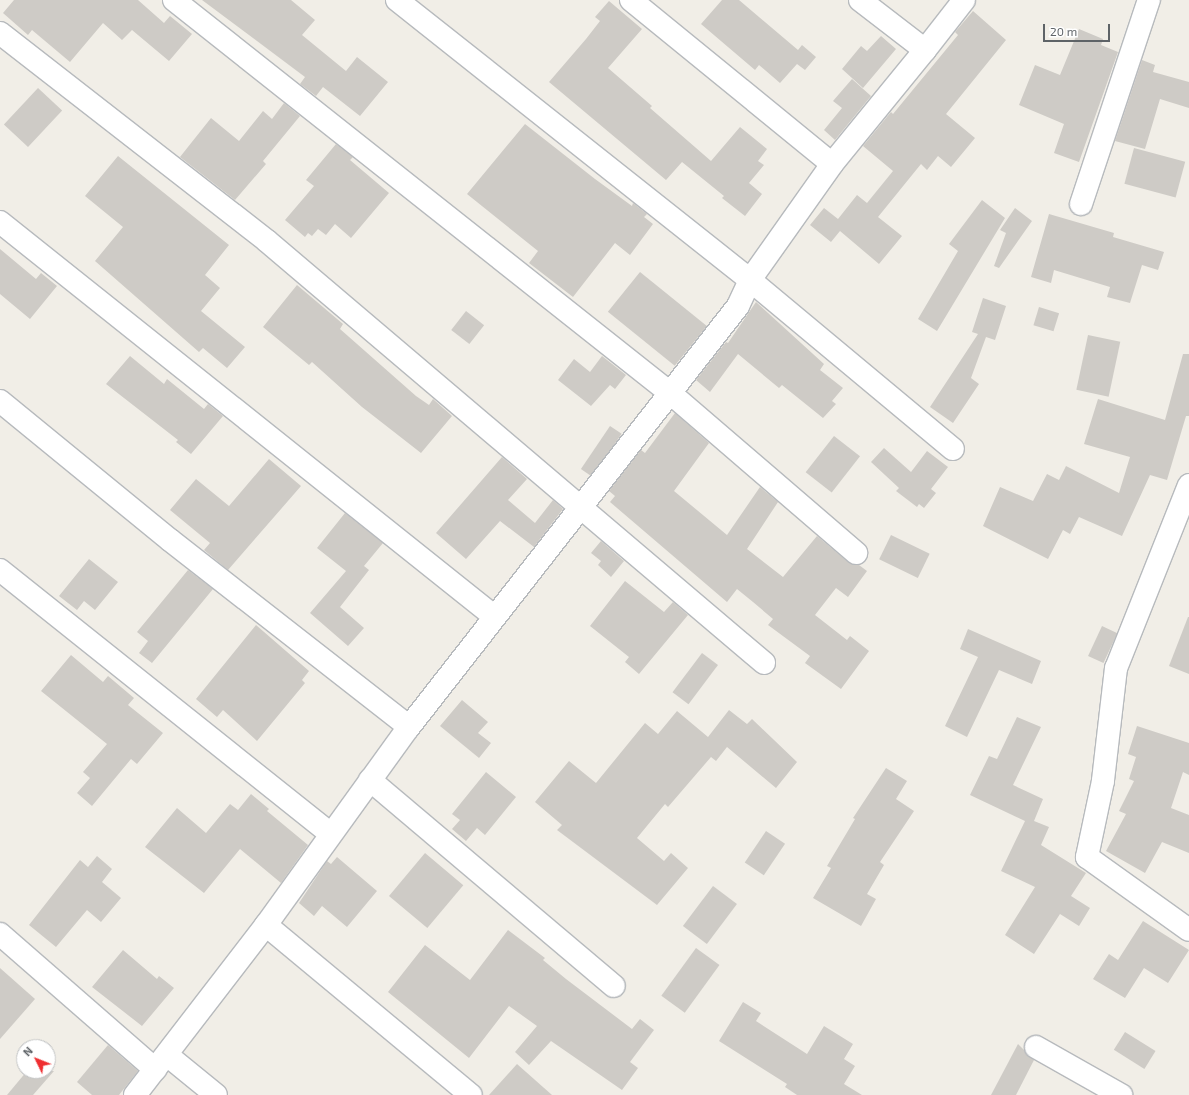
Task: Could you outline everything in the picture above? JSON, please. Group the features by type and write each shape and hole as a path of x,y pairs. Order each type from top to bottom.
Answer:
{"street":[{"path":"174,0 670,392 856,553"},
{"path":"397,0 750,280 953,449"},
{"path":"631,0 832,164"},
{"path":"860,0 925,50"},
{"path":"135,1095 266,925 409,727 496,618 738,306 750,280 832,164 964,0"},
{"path":"1081,204 1149,0"},
{"path":"0,33 266,241 582,507 764,663"},
{"path":"0,222 496,618"},
{"path":"0,401 170,540 409,727"},
{"path":"1189,485 1116,668 1103,781 1087,857 1189,930"},
{"path":"0,570 331,834"},
{"path":"370,780 614,986"},
{"path":"266,925 471,1095"},
{"path":"0,934 161,1062 216,1095"},
{"path":"1036,1046 1121,1095"}],"building":[{"path":"14,0 138,0 164,23 170,16 192,34 169,61 132,30 122,40 103,23 70,62 32,30 28,35 3,13"},
{"path":"202,0 291,0 315,20 302,35 346,71 357,57 388,82 360,116 323,87 316,96 300,84 305,77"},
{"path":"722,0 739,0 798,50 802,45 816,57 805,70 797,64 780,83 759,65 755,70 701,24"},
{"path":"609,1 642,29 608,68 652,106 650,108 711,161 740,127 767,149 758,161 764,165 749,183 762,194 745,216 722,198 724,196 682,162 666,180 549,82 600,21 595,17"},
{"path":"973,11 1006,40 946,114 975,138 951,167 938,156 927,170 921,164 878,217 902,236 879,264 840,231 831,242 810,225 824,208 838,219 857,195 867,203 893,171 863,146 891,112 893,114 958,35 955,32"},
{"path":"1079,29 1103,39 1101,45 1118,52 1079,162 1054,153 1064,124 1019,105 1035,65 1060,75"},
{"path":"881,36 896,49 863,88 842,69 861,46 867,51"},
{"path":"1142,60 1155,65 1153,72 1189,82 1189,108 1160,99 1145,149 1115,141"},
{"path":"852,79 871,96 835,140 824,130 842,108 833,101"},
{"path":"38,88 62,111 28,147 4,125"},
{"path":"284,103 300,116 263,161 266,164 235,200 180,157 211,118 239,141 263,111 272,119"},
{"path":"525,124 632,206 633,203 647,214 644,217 653,224 630,255 615,243 573,297 529,263 538,251 467,194"},
{"path":"336,144 353,157 350,160 389,193 351,238 335,224 326,235 318,229 312,236 308,233 305,237 285,220 314,186 306,180"},
{"path":"1134,148 1185,162 1176,197 1124,184"},
{"path":"118,156 229,245 205,275 220,288 201,311 245,347 227,368 203,348 199,352 95,261 123,227 85,196"},
{"path":"982,200 1005,218 937,331 918,319 958,251 949,244"},
{"path":"1015,208 1032,221 999,268 994,266 1006,233 1000,230"},
{"path":"1049,214 1114,233 1113,237 1164,252 1158,270 1142,265 1130,303 1107,297 1110,287 1054,270 1051,283 1031,277"},
{"path":"0,249 36,279 41,273 57,286 30,319 0,294"},
{"path":"640,272 707,326 675,366 608,312"},
{"path":"297,285 343,324 340,329 416,396 429,405 433,399 452,416 421,453 362,407 312,362 309,365 263,327"},
{"path":"983,298 1006,306 995,340 986,337 971,378 979,384 953,423 930,407 978,334 972,332"},
{"path":"756,302 824,364 820,370 843,388 832,401 836,404 823,418 782,385 779,388 738,354 710,392 696,380 726,342 728,343"},
{"path":"1039,307 1059,313 1054,331 1033,325"},
{"path":"466,311 484,325 469,344 451,330"},
{"path":"1088,335 1120,342 1109,397 1076,390"},
{"path":"1183,354 1189,354 1189,416 1186,416 1167,480 1150,475 1122,536 1079,517 1070,534 1063,530 1048,559 983,526 1000,487 1033,501 1047,474 1059,480 1066,466 1119,493 1130,457 1084,444 1098,399 1165,420"},
{"path":"130,356 164,384 167,379 204,409 208,404 223,416 191,454 176,442 178,440 106,384"},
{"path":"602,356 626,375 615,389 610,385 591,406 558,380 574,359 590,372"},
{"path":"675,413 709,443 674,491 727,535 760,487 778,502 747,549 783,577 817,536 848,562 859,565 867,571 848,597 836,588 815,615 847,640 850,636 869,651 841,689 805,663 810,656 768,625 773,619 737,589 727,602 610,502 615,496 609,491 641,450 645,453"},
{"path":"610,426 622,434 593,477 581,469"},
{"path":"834,436 860,456 832,493 806,472"},
{"path":"884,448 911,472 927,451 948,467 931,489 936,493 924,508 919,504 917,507 896,491 899,488 871,462"},
{"path":"502,457 527,479 508,500 535,523 553,500 563,509 534,547 500,521 466,559 436,533"},
{"path":"269,459 301,486 228,570 204,550 210,543 170,510 196,479 229,506"},
{"path":"345,513 383,543 364,566 369,570 340,607 364,628 348,646 310,613 346,571 317,548"},
{"path":"891,535 930,554 918,578 879,559"},
{"path":"601,541 624,561 611,577 598,565 601,561 591,553"},
{"path":"89,559 118,582 95,610 84,601 77,610 59,596"},
{"path":"188,570 213,589 152,663 139,653 148,641 137,632"},
{"path":"625,581 664,612 673,602 688,615 639,674 625,662 629,657 590,626"},
{"path":"1189,617 1189,674 1169,666"},
{"path":"256,625 309,671 302,680 305,683 257,741 223,710 217,717 196,699"},
{"path":"1102,626 1117,633 1103,663 1088,656"},
{"path":"968,629 1041,661 1032,684 999,670 967,737 945,726 978,657 960,649"},
{"path":"702,653 718,665 688,704 673,692"},
{"path":"71,655 103,682 108,676 134,698 128,705 163,733 137,764 131,759 92,806 77,793 90,778 83,772 107,744 41,691"},
{"path":"462,700 488,722 478,733 491,743 479,758 440,726"},
{"path":"729,710 747,724 752,719 797,762 776,788 727,747 716,761 711,757 668,807 665,804 637,838 664,861 671,853 688,868 657,905 557,830 562,825 535,802 569,761 596,783 645,723 658,734 677,711 708,737"},
{"path":"1017,717 1041,727 1013,785 1043,799 1034,821 1049,827 1041,845 1086,873 1071,896 1090,908 1079,926 1060,914 1034,954 1005,935 1035,887 1001,871 1025,821 970,795 989,756 997,759"},
{"path":"1137,726 1189,743 1189,775 1183,772 1171,808 1189,815 1189,853 1162,842 1145,873 1106,851 1126,814 1119,811 1134,781 1129,779 1136,757 1128,754"},
{"path":"886,768 907,781 896,799 914,811 880,862 884,865 867,894 876,899 861,926 813,898 831,868 827,866 855,819 853,818"},
{"path":"486,772 516,797 485,835 477,828 466,841 452,829 460,820 452,814"},
{"path":"251,794 269,809 267,811 308,845 281,883 240,849 204,893 145,847 177,808 206,833 230,804 238,810"},
{"path":"766,831 785,844 764,875 745,863"},
{"path":"425,853 463,885 427,928 389,896"},
{"path":"97,856 112,869 102,882 121,898 101,922 87,910 56,947 29,925 80,860 88,867"},
{"path":"337,857 377,891 347,927 322,906 314,916 299,903 327,861 331,864"},
{"path":"713,886 737,904 707,944 683,926"},
{"path":"1143,921 1189,950 1168,983 1144,968 1125,998 1093,979 1109,954 1118,960"},
{"path":"508,930 545,958 543,960 566,979 632,1029 640,1019 654,1030 630,1062 638,1068 622,1090 551,1041 529,1065 515,1052 537,1026 509,1006 469,1058 388,992 425,945 470,980"},
{"path":"696,948 719,965 685,1013 661,996"},
{"path":"123,950 157,979 159,976 174,988 142,1026 92,987"},
{"path":"0,968 35,999 0,1039"},
{"path":"743,1002 761,1013 756,1021 807,1054 824,1026 853,1044 844,1059 855,1066 844,1084 862,1095 797,1095 785,1087 787,1084 719,1041"},
{"path":"1125,1032 1156,1051 1144,1069 1114,1050"},
{"path":"1018,1044 1034,1060 1016,1095 991,1095"},
{"path":"108,1045 138,1071 119,1095 92,1095 77,1082"},
{"path":"517,1064 552,1095 489,1095"},
{"path":"20,1079 47,1079 33,1095 7,1095"}]}
